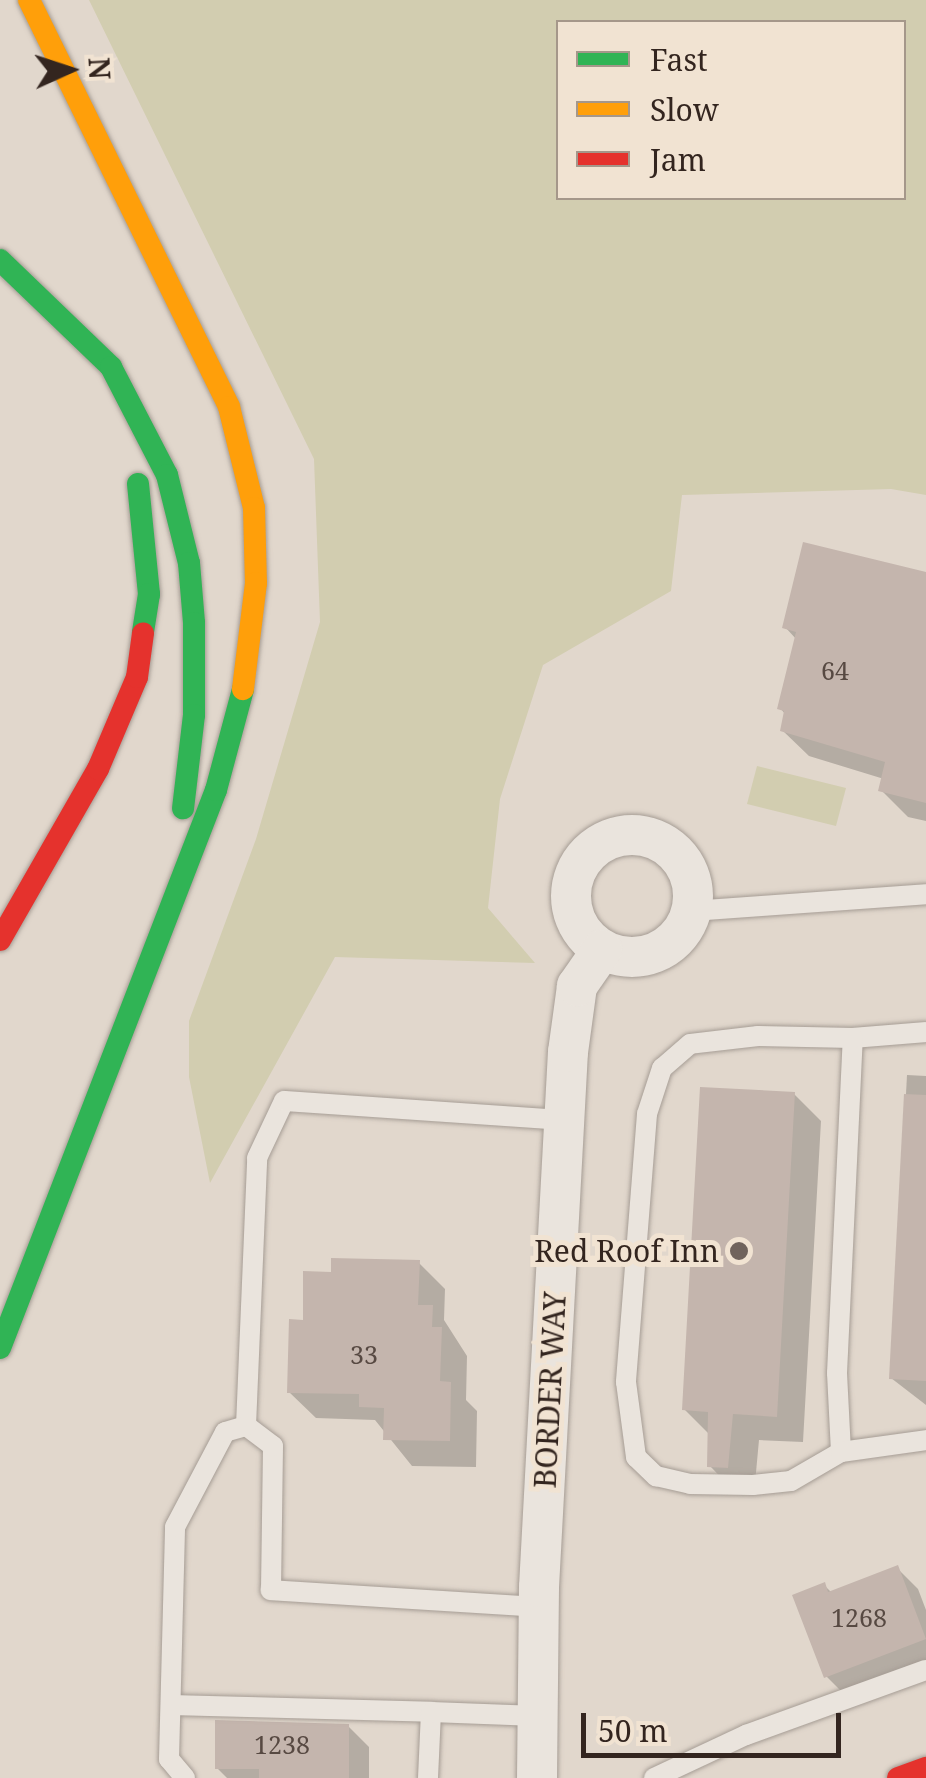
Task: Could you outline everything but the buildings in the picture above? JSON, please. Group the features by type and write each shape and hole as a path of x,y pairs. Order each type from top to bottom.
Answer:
{"main road":[{"path":"0,1348 118,1047 235,725 254,620 254,508 239,437 216,375 29,0"},
{"path":"0,260 94,347 141,416 177,507 193,594 194,715 182,817 158,925 118,1047"},
{"path":"0,940 119,725 142,653 150,594 144,514 120,426 83,353 35,290"},
{"path":"898,1778 926,1768"}],"street":[{"path":"619,836 660,842 688,872 691,911 672,943 638,958 602,950 575,918 570,898 584,859 599,845 619,836"},
{"name":"BORDER WAY","path":"537,1778 539,1606 565,1120 577,986 602,950"}],"lane":[{"path":"691,911 926,894"},
{"path":"926,1032 853,1038 758,1036 690,1044 662,1068 646,1114 626,1382 636,1456 656,1476 690,1484 791,1481 840,1452 926,1440"},
{"path":"840,1452 837,1373 853,1038"},
{"path":"246,1426 257,1158 284,1101 565,1120"},
{"path":"246,1426 273,1446 271,1590 539,1606"},
{"path":"185,1778 169,1759 175,1527 225,1432 246,1426"},
{"path":"655,1778 746,1735 926,1670"},
{"path":"171,1705 537,1716"},
{"path":"428,1778 431,1712"}],"shaded area":[{"path":"89,0 926,0 926,495 891,489 682,495 671,591 543,665 500,799 488,908 535,963 335,957 210,1183 189,1077 189,1021 256,839 320,622 314,459"},
{"path":"757,766 846,788 836,826 747,804"}],"traffic: fast":[{"path":"0,260 111,367 167,475 189,563 194,623 194,715 183,808"},
{"path":"138,484 149,594 143,633"},
{"path":"0,1348 216,790 243,689"}],"traffic: slow":[{"path":"29,0 229,407 254,508 256,583 243,689"}],"traffic: jam":[{"path":"0,940 98,769 137,677 143,633"},
{"path":"898,1778 926,1768"}],"place":[{"name":"Red Roof Inn","path":"739,1251"}]}
